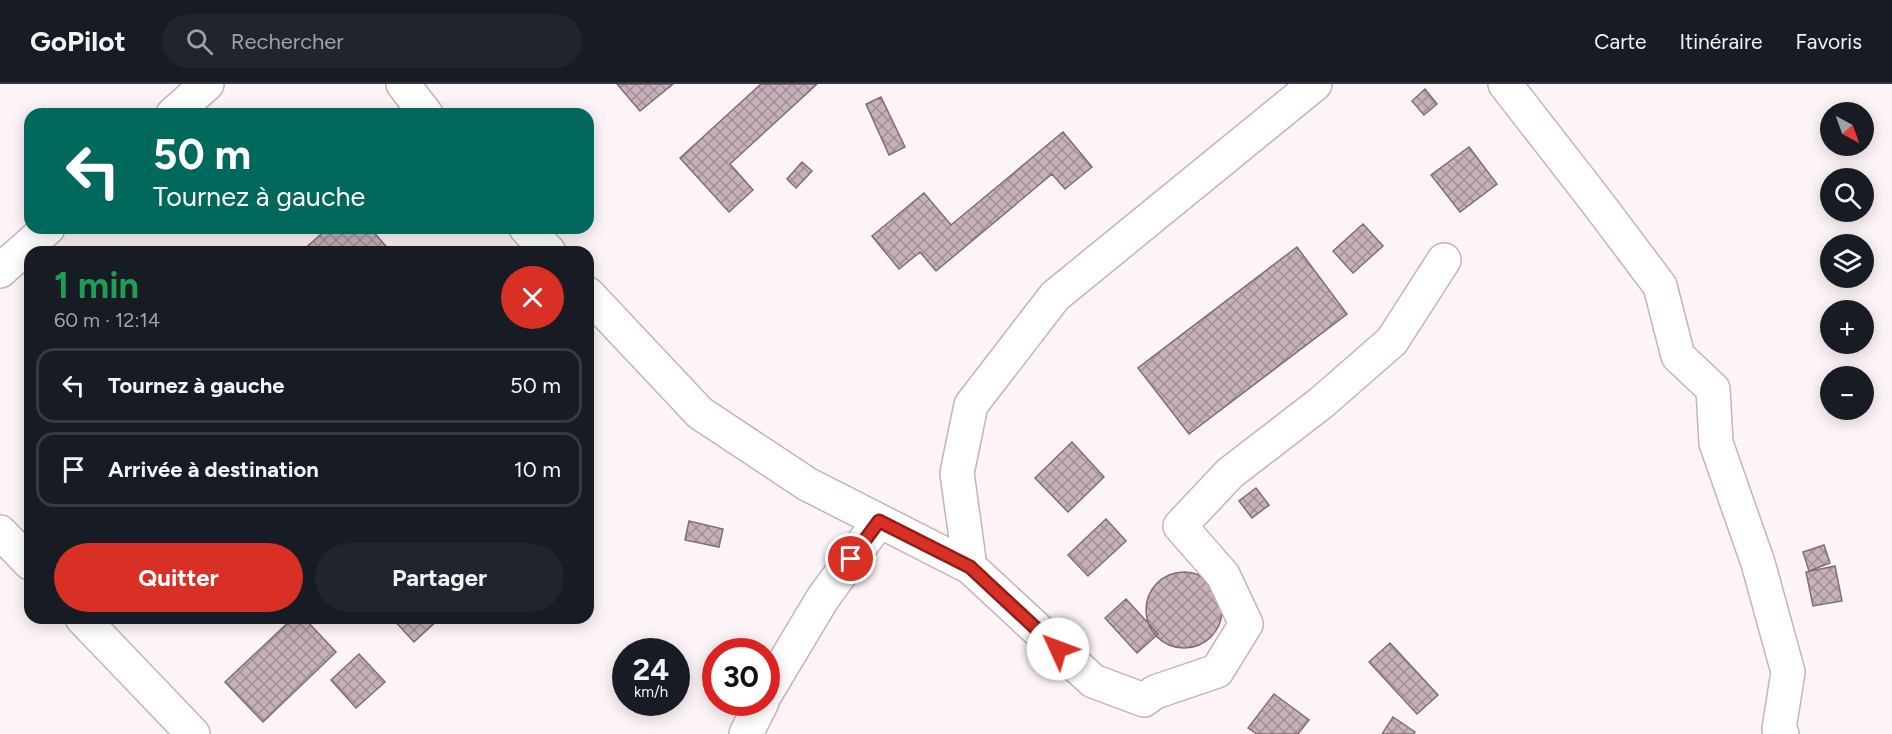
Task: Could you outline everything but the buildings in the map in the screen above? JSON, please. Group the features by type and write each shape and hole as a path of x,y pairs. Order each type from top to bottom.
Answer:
{"street":[{"path":"180,108 207,84"},
{"path":"403,84 421,108"},
{"path":"970,567 957,473 971,405 1055,296 1316,84"},
{"path":"1505,84 1660,286 1678,356 1713,389 1716,443 1758,563 1788,672 1779,729 1782,734"},
{"path":"28,246 41,234"},
{"path":"532,234 543,246"},
{"path":"0,271 24,250"},
{"path":"594,300 700,413 807,484 970,567 1093,681 1144,700 1155,692 1217,671 1246,624 1223,575 1180,526 1230,472 1320,403 1392,341 1444,260"},
{"path":"780,670 823,598 879,521"},
{"path":"0,532 24,557"},
{"path":"88,624 194,734"},
{"path":"746,734 755,716"}],"route":[{"path":"851,559 879,521 970,567 1058,649"}]}
